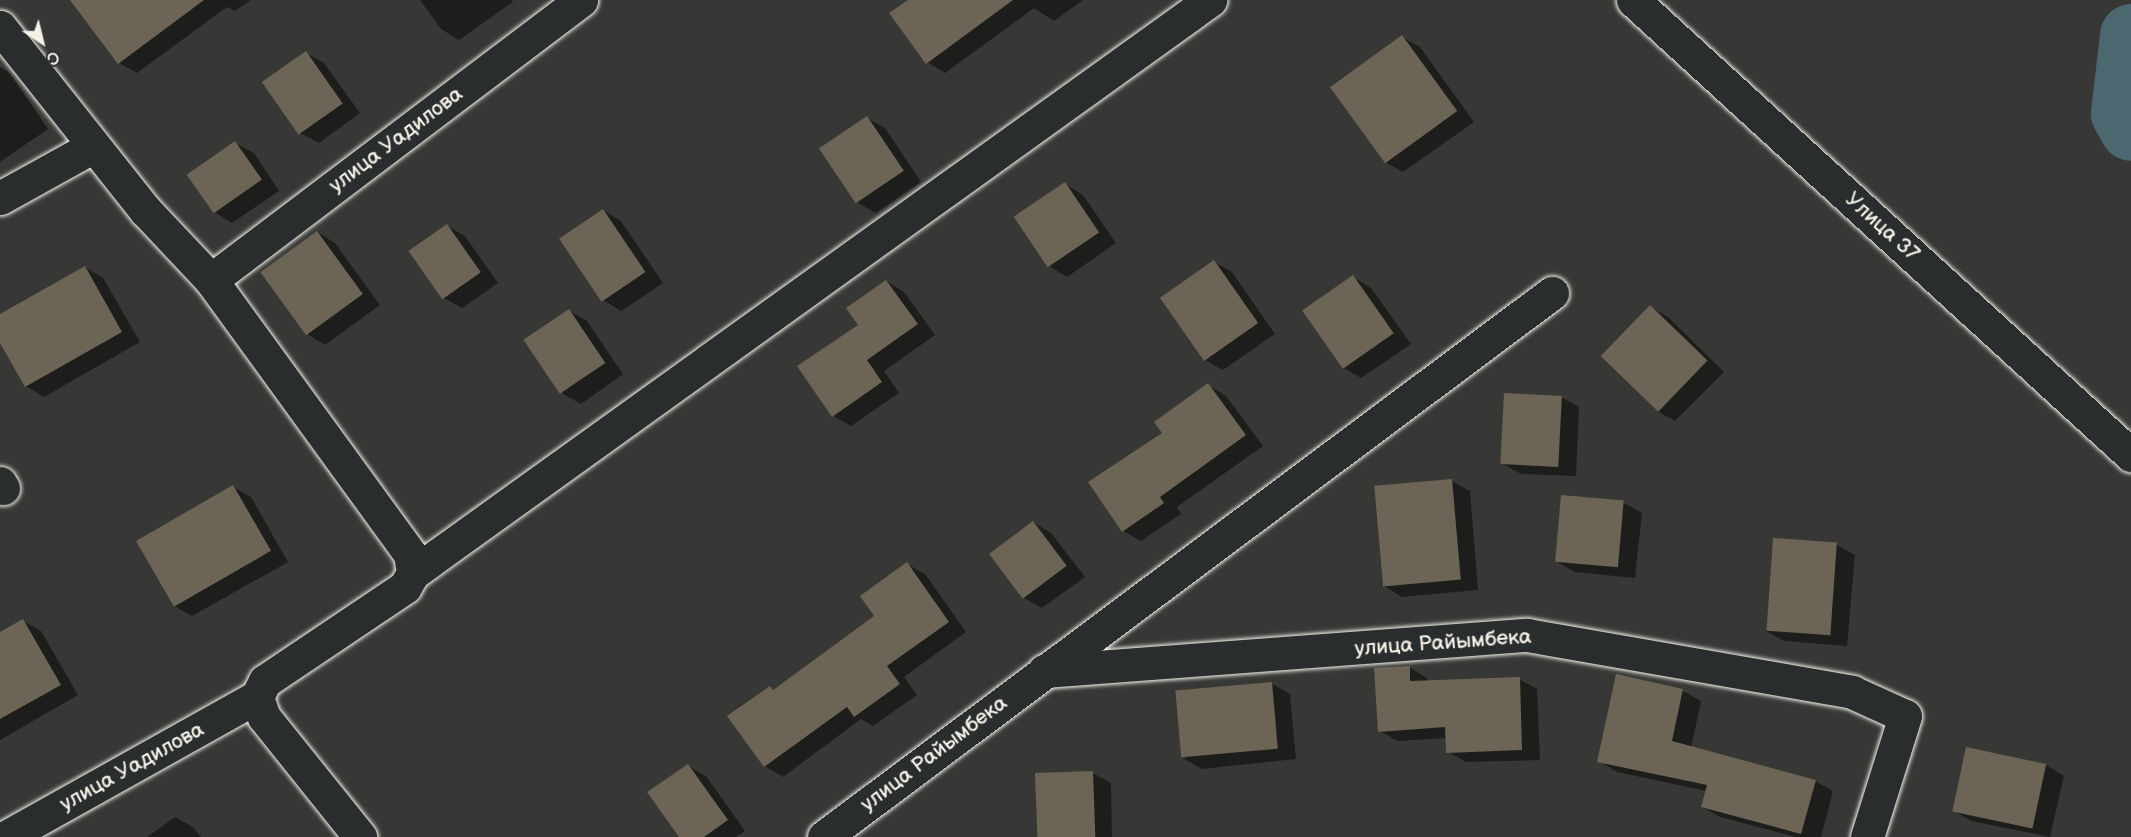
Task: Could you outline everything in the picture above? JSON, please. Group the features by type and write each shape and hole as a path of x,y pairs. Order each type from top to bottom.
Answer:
{"street":[{"name":"улица Уадилова","path":"211,280 581,0"},
{"path":"360,837 264,717 257,697 265,681 392,598 413,573 1210,0"},
{"name":"Улица 37","path":"1633,0 2131,455"},
{"path":"0,27 146,211 211,280 410,554 413,573"},
{"path":"0,198 94,146"},
{"name":"улица Райымбека","path":"824,837 1552,293"},
{"name":"улица Райымбека","path":"1044,671 1527,635 1852,692 1905,716 1867,837"},
{"name":"улица Уадилова","path":"6,837 257,697"}],"building":[{"path":"70,0 204,0 118,64"},
{"path":"908,0 1013,0 926,64 889,13"},
{"path":"1402,35 1457,111 1385,163 1330,87"},
{"path":"306,51 343,103 298,134 262,82"},
{"path":"867,116 904,171 856,203 819,148"},
{"path":"235,141 262,180 214,213 187,175"},
{"path":"1065,182 1099,233 1048,267 1014,217"},
{"path":"603,209 645,272 602,302 559,239"},
{"path":"447,224 481,272 442,299 408,251"},
{"path":"317,231 363,294 306,335 260,272"},
{"path":"1214,260 1258,323 1204,361 1160,298"},
{"path":"85,266 122,332 25,387 0,343 0,314"},
{"path":"1353,275 1394,333 1343,369 1302,311"},
{"path":"886,280 918,324 867,360 882,382 832,417 797,366 858,325 846,308"},
{"path":"1650,305 1708,361 1658,412 1601,356"},
{"path":"569,309 605,363 560,394 523,340"},
{"path":"1208,383 1246,435 1160,497 1164,503 1122,532 1088,482 1162,433 1154,422"},
{"path":"1504,393 1562,396 1558,467 1500,464"},
{"path":"1452,479 1461,580 1383,586 1374,486"},
{"path":"233,485 271,551 174,607 136,541"},
{"path":"1561,495 1624,500 1618,567 1555,562"},
{"path":"1033,521 1067,566 1023,599 989,554"},
{"path":"1773,538 1837,542 1830,635 1767,631"},
{"path":"907,562 949,622 887,666 900,684 854,717 847,707 764,767 727,716 770,686 773,690 874,616 860,596"},
{"path":"23,619 61,685 0,719 0,632"},
{"path":"1410,666 1410,681 1520,677 1522,750 1446,753 1445,727 1378,732 1374,668"},
{"path":"1616,674 1683,689 1672,741 1816,780 1801,834 1701,807 1707,785 1597,762"},
{"path":"1272,682 1278,749 1181,757 1175,690"},
{"path":"1966,747 2046,764 2032,829 1952,812"},
{"path":"688,764 728,820 704,837 679,837 647,792"},
{"path":"1093,771 1095,837 1037,837 1035,773"}],"waterway":[{"path":"2131,35 2122,113 2131,129"}]}
